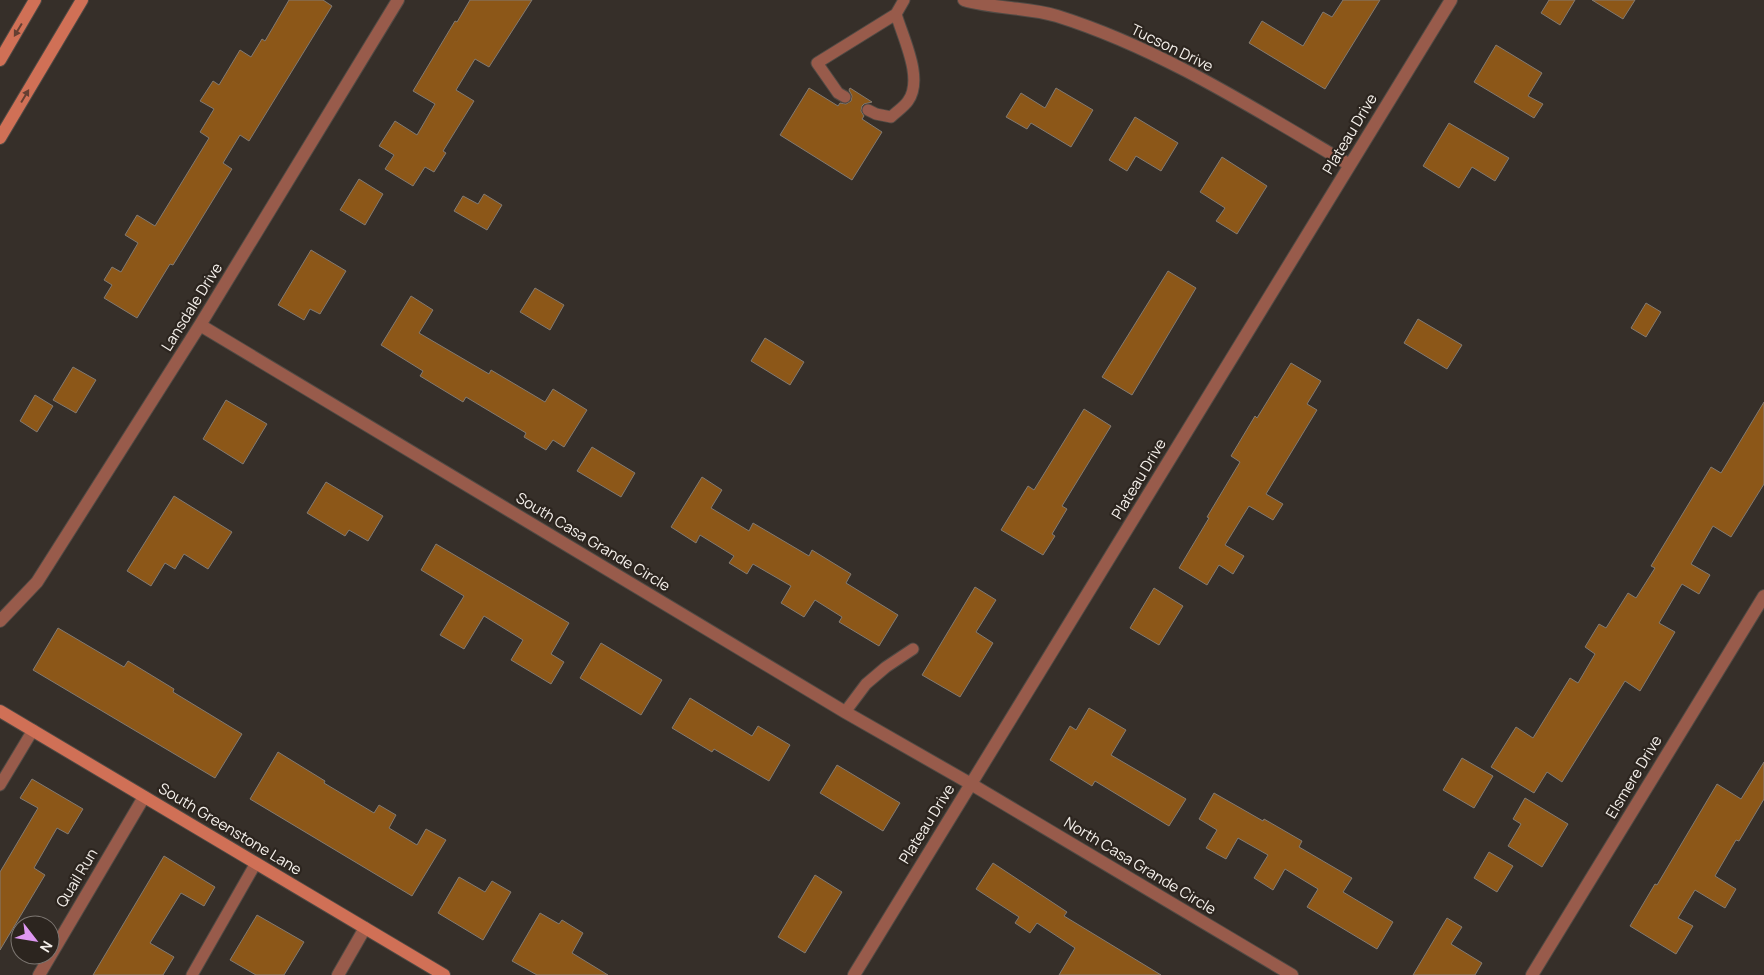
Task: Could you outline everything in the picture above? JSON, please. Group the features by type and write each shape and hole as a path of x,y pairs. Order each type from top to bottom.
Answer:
{"street":[{"path":"0,60 35,0"},
{"path":"0,138 82,0"},
{"name":"Lansdale Drive","path":"0,620 36,582 200,325 398,0"},
{"name":"Tucson Drive","path":"964,0 1056,16 1121,41 1190,72 1350,165"},
{"name":"Plateau Drive","path":"854,975 1451,0"},
{"name":"South Casa Grande Circle","path":"200,325 845,712 971,784"},
{"name":"Elsmere Drive","path":"1532,975 1764,596"},
{"name":"South Greenstone Lane","path":"0,711 444,975"},
{"name":"North Casa Grande Circle","path":"971,784 1292,975"},
{"name":"Quail Run","path":"39,975 144,797"},
{"path":"338,975 365,928"}],"lane":[{"path":"845,96 838,93 817,63 896,14 904,0"},
{"path":"868,110 891,118 909,100 915,80 896,14"},
{"path":"845,712 866,684 886,667 913,649"},
{"path":"0,785 33,730"},
{"path":"192,975 256,863"}],"building":[{"path":"289,0 323,0 332,6 249,141 240,135 223,163 232,169 173,265 170,264 137,318 104,298 112,285 104,280 112,267 121,272 138,243 125,235 137,215 155,226 209,138 200,132 214,109 200,101 213,81 219,85 240,50 251,57 262,39 265,41"},
{"path":"470,0 532,0 489,67 475,59 456,90 474,101 443,151 446,153 434,172 425,167 413,186 385,169 394,155 379,146 395,121 417,135 435,104 413,91 455,21 457,22"},
{"path":"1343,0 1380,0 1325,89 1249,43 1262,21 1303,46 1323,12 1332,17"},
{"path":"1549,0 1575,0 1560,25 1541,13"},
{"path":"1592,0 1635,0 1623,19"},
{"path":"1496,45 1542,73 1528,96 1543,104 1534,118 1474,82"},
{"path":"809,88 838,106 840,103 846,104 851,101 850,88 872,102 862,106 861,111 864,116 862,119 882,132 852,180 780,135"},
{"path":"1056,88 1093,110 1071,147 1031,123 1027,129 1006,117 1021,93 1045,108"},
{"path":"1135,117 1178,143 1161,171 1136,156 1127,171 1109,160"},
{"path":"1449,123 1509,158 1495,181 1472,167 1459,188 1423,166"},
{"path":"1222,157 1267,186 1237,234 1216,221 1225,208 1200,192"},
{"path":"359,179 383,194 365,225 340,210"},
{"path":"484,194 502,205 487,230 454,211 463,196 478,204"},
{"path":"311,250 346,271 320,314 310,309 304,320 278,305"},
{"path":"1168,271 1196,288 1132,395 1102,377"},
{"path":"535,288 564,305 550,330 520,312"},
{"path":"411,296 433,310 419,333 489,374 491,370 545,402 553,389 587,410 564,447 553,440 546,450 524,437 526,433 466,397 463,402 420,376 423,371 381,345"},
{"path":"1646,303 1661,312 1646,337 1631,328"},
{"path":"1418,319 1462,345 1447,369 1404,343"},
{"path":"765,338 804,362 790,385 751,361"},
{"path":"1291,363 1321,381 1307,404 1317,410 1266,494 1283,504 1273,520 1249,506 1225,545 1244,556 1233,574 1219,565 1207,585 1179,568 1240,462 1231,456 1255,416 1257,418"},
{"path":"73,367 96,380 76,413 53,400"},
{"path":"35,395 53,406 37,432 20,421"},
{"path":"226,400 267,424 243,464 203,439"},
{"path":"1764,402 1764,484 1731,537 1713,526 1691,564 1710,575 1699,594 1682,584 1659,623 1675,632 1640,691 1625,681 1562,782 1547,772 1534,793 1491,767 1516,727 1533,738 1570,678 1578,683 1595,654 1585,647 1599,624 1606,628 1628,593 1636,598 1655,568 1651,566 1711,467 1721,473"},
{"path":"1084,409 1111,426 1062,506 1067,509 1052,534 1055,536 1043,555 1001,530 1028,486 1034,490"},
{"path":"592,447 635,473 621,497 577,471"},
{"path":"702,477 722,490 711,508 749,531 753,523 809,556 812,550 851,574 846,583 898,615 879,646 839,622 842,617 815,600 804,617 781,603 791,586 753,564 747,574 729,563 734,556 700,535 696,543 671,527"},
{"path":"326,482 383,516 368,541 349,530 345,536 307,513"},
{"path":"174,496 232,532 208,569 184,554 175,569 165,563 151,586 127,571"},
{"path":"436,544 569,623 551,654 564,662 551,684 511,660 523,640 484,616 464,649 440,635 464,596 421,570"},
{"path":"975,587 996,600 976,632 993,643 960,697 922,675"},
{"path":"1154,588 1183,606 1159,645 1130,628"},
{"path":"58,628 124,667 128,661 174,689 173,692 242,734 215,778 33,670"},
{"path":"601,643 662,680 641,715 580,678"},
{"path":"690,698 752,736 758,726 790,745 769,781 714,749 712,752 672,728"},
{"path":"1089,708 1126,730 1111,755 1186,799 1169,826 1095,781 1092,786 1050,760 1070,726 1076,730"},
{"path":"278,752 374,813 379,805 396,815 389,828 417,845 426,829 446,840 412,896 250,799"},
{"path":"1462,758 1493,776 1474,808 1443,790"},
{"path":"1764,762 1764,799 1739,841 1736,840 1715,876 1736,889 1725,908 1695,890 1678,918 1693,926 1676,954 1630,926 1655,884 1657,885 1717,784 1741,799"},
{"path":"837,765 900,803 883,831 820,793"},
{"path":"32,779 83,809 68,834 57,828 34,868 45,875 21,915 10,915 10,933 0,950 0,872 38,808 20,798"},
{"path":"1214,793 1302,841 1299,847 1352,878 1343,892 1393,922 1377,949 1307,907 1318,889 1285,869 1273,890 1254,878 1268,855 1238,838 1226,859 1206,848 1217,830 1199,819"},
{"path":"1525,798 1568,824 1542,867 1508,846 1521,824 1513,819"},
{"path":"1489,852 1513,866 1497,892 1474,878"},
{"path":"164,856 215,887 204,906 181,893 150,943 174,957 163,975 93,975"},
{"path":"993,863 1067,912 1064,916 1161,975 1059,975 1075,948 1037,923 1030,933 1015,923 1019,917 976,889"},
{"path":"815,875 842,892 805,953 778,937"},
{"path":"459,877 485,892 492,881 511,892 483,940 438,913"},
{"path":"540,913 559,924 562,920 583,933 572,953 608,975 537,975 512,961"},
{"path":"257,915 304,942 284,975 256,975 230,960"},
{"path":"1447,918 1462,927 1451,944 1482,963 1475,975 1413,975"}]}
